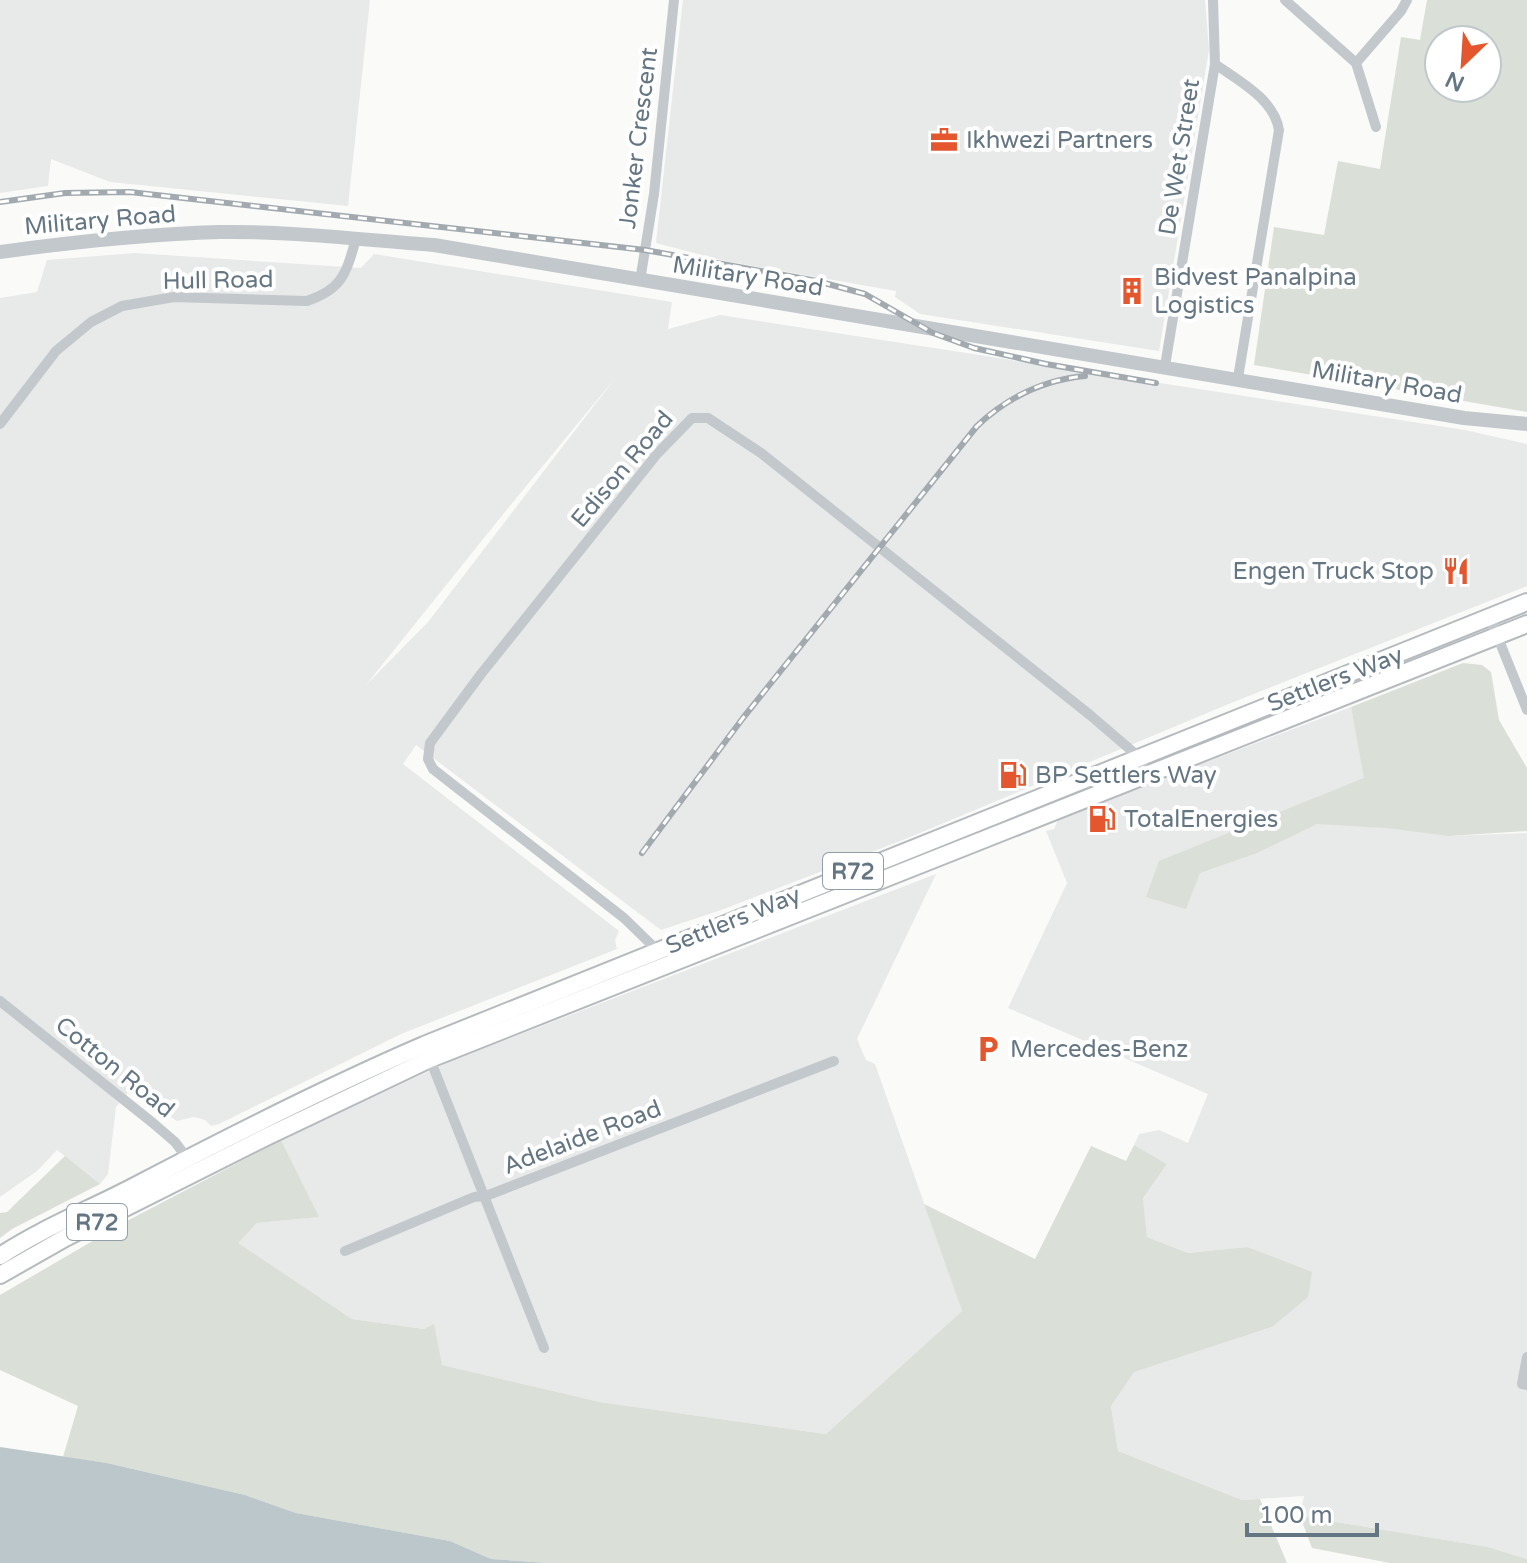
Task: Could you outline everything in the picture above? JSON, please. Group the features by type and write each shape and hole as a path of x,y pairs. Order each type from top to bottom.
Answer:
{"main road":[{"name":"Settlers Way","path":"0,1256 34,1236 192,1165 427,1052 658,950 1527,602"},
{"name":"Settlers Way","path":"427,1052 668,966 1527,624"},
{"name":"Settlers Way","path":"0,1275 192,1165"}],"street":[{"name":"Jonker Crescent","path":"640,281 654,194 674,0"},
{"name":"De Wet Street","path":"1165,366 1215,64 1213,0"},
{"path":"1285,0 1356,63 1376,127"},
{"path":"1356,63 1407,0"},
{"path":"1215,64 1241,82 1269,108 1275,115 1279,130 1238,378"},
{"name":"Military Road","path":"0,252 220,232 434,245 1484,420 1527,424"},
{"name":"Hull Road","path":"0,424 56,351 91,322 122,306 174,297 307,301 328,294 338,284 348,266 356,239"},
{"name":"Edison Road","path":"668,966 658,950 624,918 433,769 427,755 430,743 481,674 657,454 692,418 708,418 761,453 1051,682 1139,757 1147,775"},
{"name":"Military Road","path":"1484,420 1527,434"},
{"path":"1490,618 1527,710"},
{"name":"Cotton Road","path":"0,1001 153,1123 175,1142 192,1165"},
{"path":"427,1052 544,1348"},
{"name":"Adelaide Road","path":"345,1251 474,1197 486,1196 834,1061"},
{"path":"1525,1384 1527,1357"}],"shaded area":[{"path":"0,0 370,0 348,206 110,182 51,159 48,186 0,193"},
{"path":"683,0 1205,0 1209,50 1159,351 920,314 895,297 896,291 725,261 656,243"},
{"path":"1427,0 1527,0 1527,412 1254,365 1274,227 1324,235 1338,161 1380,169 1401,37 1420,40"},
{"path":"135,253 361,268 374,254 672,302 668,329 720,315 1465,430 1527,444 1527,586 1231,703 908,838 661,930 416,745 403,764 619,931 615,940 617,949 401,1034 219,1124 211,1126 205,1120 194,1117 177,1121 130,1090 116,1107 108,1174 100,1184 57,1150 37,1171 0,1197 0,298 37,292 47,260","holes":["616,377 428,622 366,685"]},
{"path":"1463,663 1482,665 1491,672 1499,720 1527,768 1527,831 1449,836 1317,824 1257,853 1200,873 1186,909 1146,897 1159,861 1364,778 1351,707"},
{"path":"1351,707 1365,778 1449,836 1527,833 1527,1559 1488,1547 1300,1516 1304,1496 1242,1500 1118,1451 1111,1406 1133,1372 1272,1327 1247,1247 1188,1253 1147,1237 1143,1200 1167,1164 1134,1145 1139,1134 1159,1130 1188,1143 1208,1094 1008,1008 1067,883 1046,831 1054,829 1059,818"},
{"path":"936,874 857,1039 866,1060 875,1064 962,1311 826,1434 600,1402 441,1365 424,1329 352,1319 237,1243 257,1223 318,1217 281,1140 451,1061"},
{"path":"281,1140 319,1217 257,1223 238,1243 352,1319 424,1329 434,1324 442,1365 600,1402 826,1434 962,1311 924,1204 1035,1259 1091,1146 1126,1161 1134,1145 1167,1164 1143,1199 1147,1237 1188,1253 1247,1247 1312,1272 1308,1297 1272,1327 1134,1372 1111,1406 1118,1451 1242,1500 1260,1499 1287,1563 548,1563 491,1559 450,1541 296,1513 245,1495 107,1463 63,1457 78,1406 0,1370 0,1295 127,1221"},
{"path":"65,1156 100,1184 0,1238 0,1213 7,1212"},
{"path":"0,1447 107,1463 245,1495 296,1513 450,1541 491,1559 548,1563 0,1563"},
{"path":"1300,1516 1488,1547 1527,1559 1527,1563 1390,1563 1312,1548"}],"railway":[{"path":"0,202 65,193 130,192 645,250 817,281 865,294 933,333 974,348 1156,383"},
{"path":"642,853 743,718 977,426 1013,398 1054,381 1085,376"}],"place":[{"name":"Ikhwezi Partners","path":"944,140"},
{"name":"Bidvest Panalpina Logistics","path":"1132,291"},
{"name":"Engen Truck Stop","path":"1456,571"},
{"name":"BP Settlers Way","path":"1013,775"},
{"name":"TotalEnergies","path":"1102,819"},
{"name":"Mercedes-Benz","path":"988,1049"}]}
